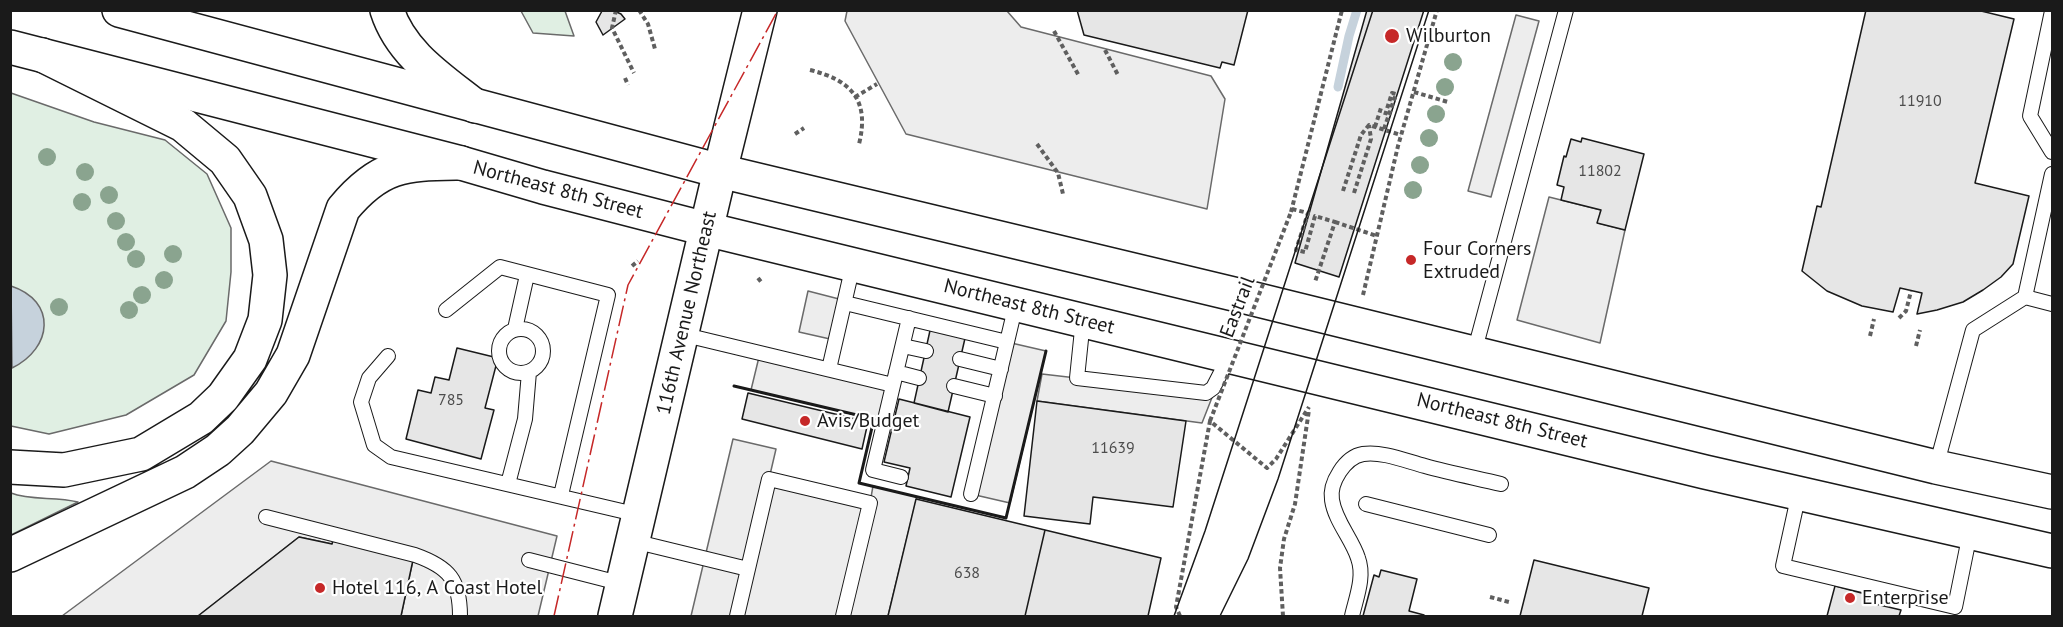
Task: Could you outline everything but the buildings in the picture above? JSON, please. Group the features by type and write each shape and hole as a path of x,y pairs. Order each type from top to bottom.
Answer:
{"main road":[{"path":"119,10 720,171 1246,297 1936,467 2052,492"},
{"path":"387,10 392,25 415,57 476,106"},
{"name":"116th Avenue Northeast","path":"615,616 760,10"},
{"name":"Northeast 8th Street","path":"10,47 461,163 706,230 1800,493 2052,551"},
{"path":"10,467 64,470 141,454 201,418 223,397 250,359 265,320 270,275 266,240 250,195 225,160 183,125 42,55"},
{"path":"10,555 185,472 218,450 240,430 271,393 293,355 343,209 359,189 375,177 396,167 461,163"}],"lane":[{"path":"1474,355 1566,10"},
{"path":"2052,11 2030,116 2052,152"},
{"path":"1936,467 1973,330 2025,297 2052,174"},
{"path":"829,369 854,265"},
{"path":"447,310 500,267 608,295 561,495"},
{"path":"515,329 527,275"},
{"path":"2025,297 2052,304"},
{"path":"845,303 1007,342"},
{"path":"971,494 1016,304"},
{"path":"901,477 873,470 909,318"},
{"path":"1083,320 1077,378 1206,393 1213,388 1230,356"},
{"path":"515,329 535,333 543,346 541,361 529,372 514,372 502,363 499,356 501,341 515,329"},
{"path":"681,334 829,369 895,379 920,378"},
{"path":"903,346 926,351"},
{"path":"388,356 369,378 361,402 374,445 391,457 561,495 636,528 748,569"},
{"path":"960,359 1001,369"},
{"path":"508,484 525,418 529,372"},
{"path":"954,386 995,396"},
{"path":"1352,616 1361,581 1359,559 1331,500 1333,486 1341,470 1355,457 1363,454 1383,455 1501,484"},
{"path":"737,616 769,479 870,503 843,616"},
{"path":"1800,493 1783,566 1955,607 1970,532"},
{"path":"1366,504 1489,535"},
{"path":"266,517 435,562 450,576 460,596 460,616"},
{"path":"529,560 623,584"}],"path":[{"path":"616,10 612,28 634,73"},
{"path":"639,10 648,24 655,49"},
{"name":"Eastrail","path":"1180,616 1176,607 1210,421 1292,209 1342,10"},
{"path":"1362,296 1401,135 1437,10"},
{"path":"1054,31 1079,76"},
{"path":"1104,50 1118,75"},
{"path":"810,70 830,75 840,81 855,96 862,112 859,144"},
{"path":"625,78 628,85"},
{"path":"855,96 877,84"},
{"path":"1414,92 1448,102"},
{"path":"1384,129 1396,94 1392,93 1385,115"},
{"path":"1375,126 1381,108"},
{"path":"1369,124 1401,135"},
{"path":"1343,191 1361,135 1369,124"},
{"path":"1354,193 1371,139 1369,124"},
{"path":"795,134 804,128"},
{"path":"1038,144 1058,173 1063,194"},
{"path":"1292,209 1308,213 1296,250 1305,252 1315,216 1377,236"},
{"path":"1315,282 1335,222"},
{"path":"632,267 638,261"},
{"path":"758,278 762,283"},
{"path":"1899,318 1906,311 1911,291"},
{"path":"1870,336 1874,319"},
{"path":"1916,346 1920,330"},
{"path":"1210,421 1268,468 1309,407 1295,504 1284,539 1280,568 1283,616"},
{"path":"1490,597 1509,602"}],"green space":[{"path":"521,11 565,11 574,36 533,33"},
{"path":"11,93 94,122 165,140 207,174 231,228 231,272 226,321 194,375 126,415 49,434 11,426"},
{"path":"11,493 27,497 78,502 11,535"}],"shaded area":[{"path":"847,11 1007,11 1021,27 1211,76 1225,99 1207,209 906,134 845,21"},
{"path":"1516,15 1539,21 1491,197 1468,191"},
{"path":"1549,197 1601,210 1598,223 1625,230 1600,343 1517,320"},
{"path":"11,286 26,293 36,302 42,313 44,325 42,337 36,349 12,368"},
{"path":"808,291 839,299 830,339 799,332"},
{"path":"1007,342 1046,351 1010,503 971,494"},
{"path":"759,357 890,388 882,421 751,390"},
{"path":"1042,374 1213,395 1202,423 1037,401"},
{"path":"733,439 776,449 769,479 870,503 873,486 917,497 888,616 691,616"},
{"path":"271,461 557,536 538,616 401,616 413,560 333,541 332,544 299,537 198,616 62,616"}],"waterway":[{"path":"1338,87 1357,10"}],"tram line":[{"path":"1174,616 1205,531 1373,10"},
{"path":"1220,616 1248,559 1278,479 1429,10"}],"wall":[{"path":"734,386 874,419 859,483 1006,518 1046,351"}],"power":[{"path":"554,616 628,285 778,10"}],"place":[{"name":"Wilburton","path":"1392,36"},
{"name":"Four Corners Extruded","path":"1411,260"},
{"name":"Avis/Budget","path":"805,421"},
{"name":"Hotel 116, A Coast Hotel","path":"320,588"},
{"name":"Enterprise","path":"1850,598"}]}
